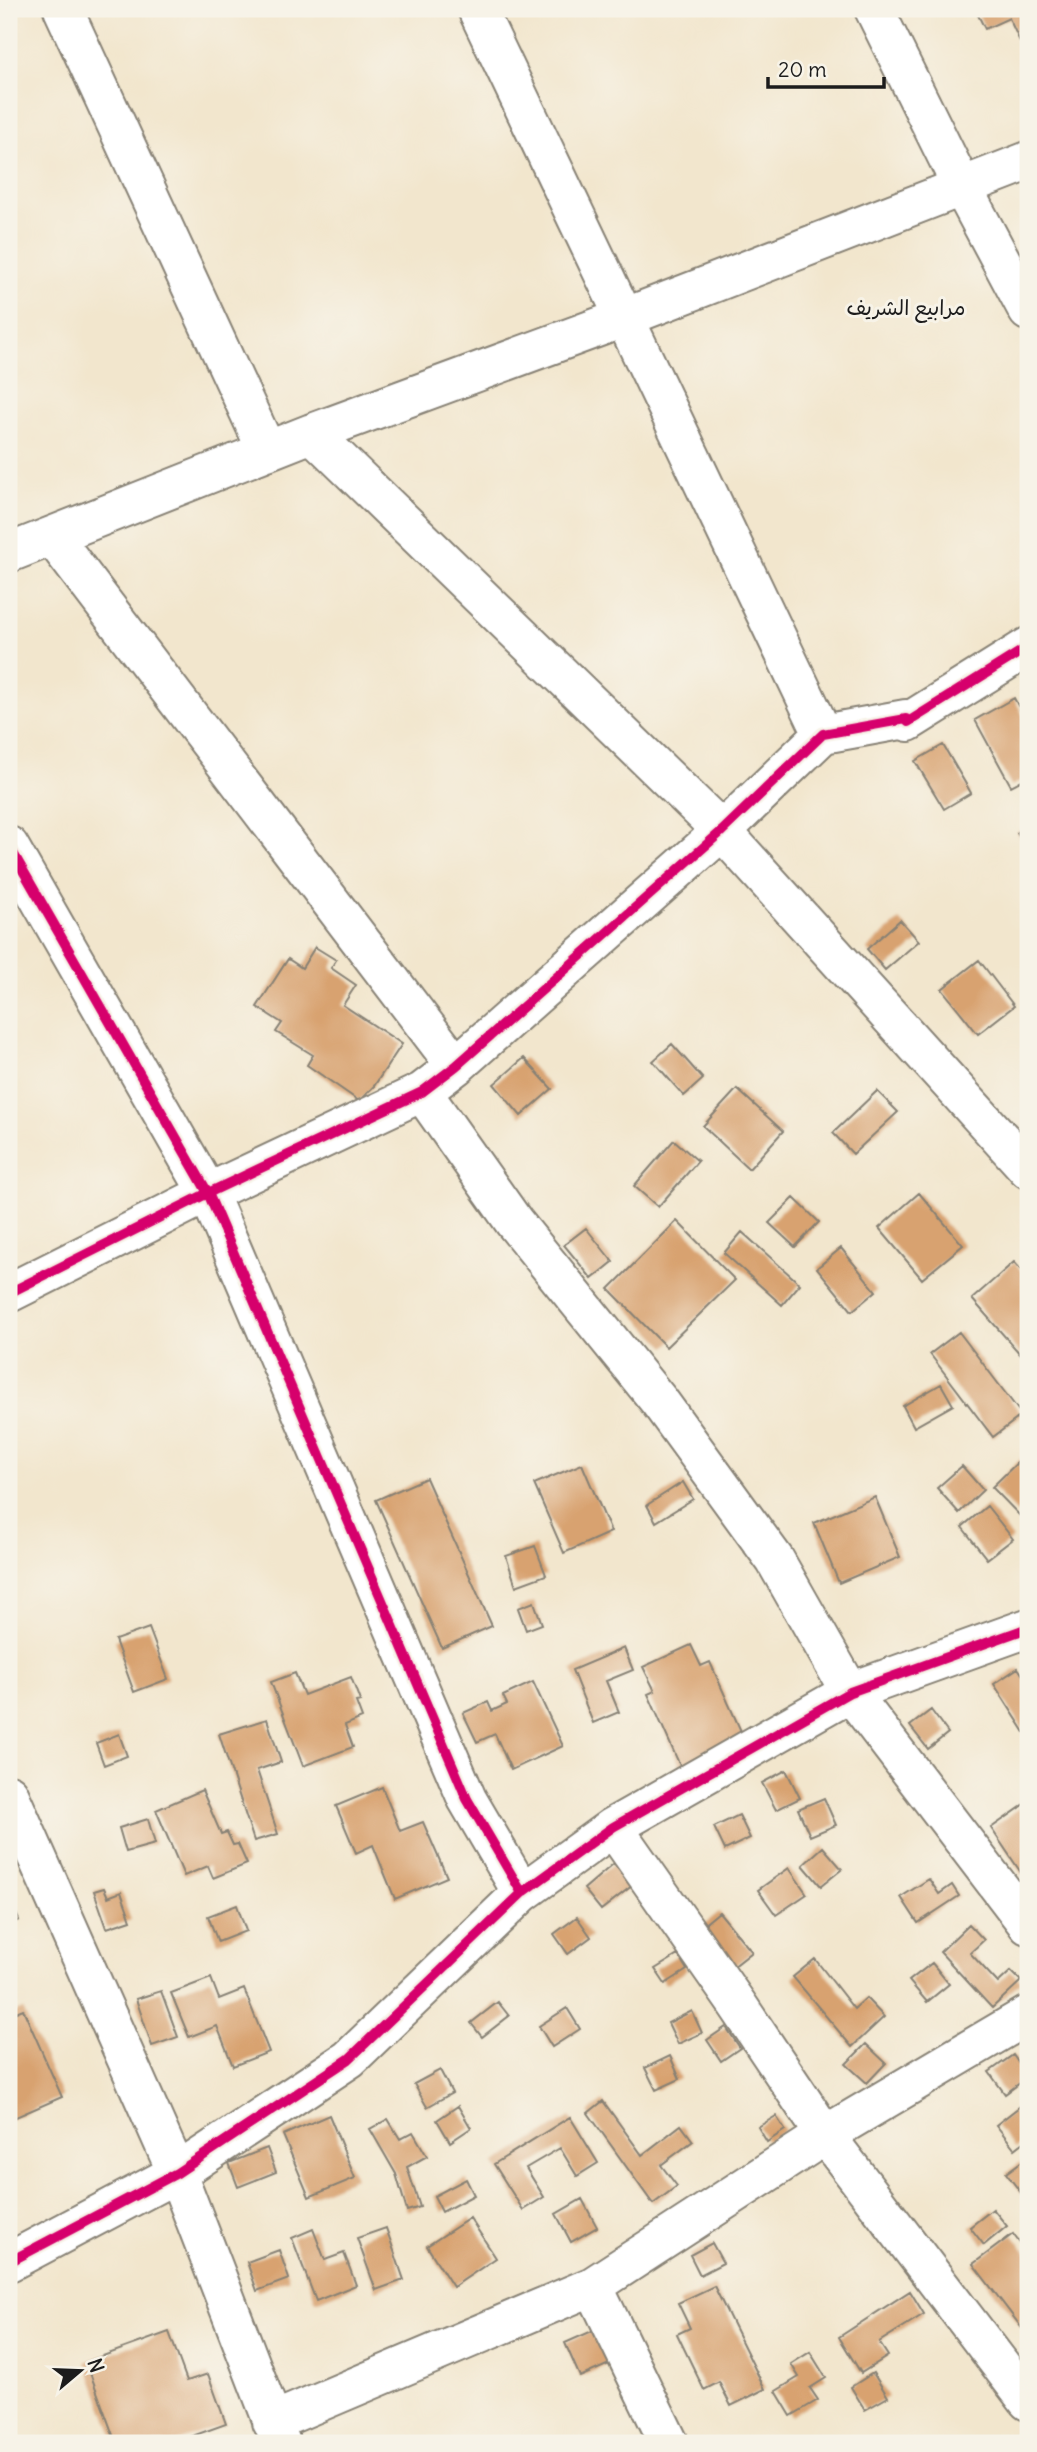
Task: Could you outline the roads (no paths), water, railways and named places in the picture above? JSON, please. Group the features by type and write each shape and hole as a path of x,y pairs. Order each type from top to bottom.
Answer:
{"street":[{"path":"63,9 267,451"},
{"path":"477,9 823,734"},
{"path":"874,9 962,187 1028,310"},
{"path":"9,553 312,433 626,317 1028,161"},
{"path":"312,433 722,831 1028,1168"},
{"path":"52,536 456,1066"},
{"path":"9,1293 208,1193 422,1092 456,1066 722,831 823,734 906,719 908,722 1028,647"},
{"path":"9,846 208,1193 467,1799 522,1893"},
{"path":"422,1092 514,1222 659,1401 775,1560 850,1692 1028,1925"},
{"path":"9,2262 177,2173 349,2059 522,1893 613,1827 850,1692 1028,1628"},
{"path":"9,1794 177,2173 277,2432 593,2286 825,2135 1028,2015"},
{"path":"613,1827 825,2135 1028,2401"},
{"path":"593,2286 669,2443"}],"district":[{"name":"مرابيع الشريف","path":"906,308"}]}
